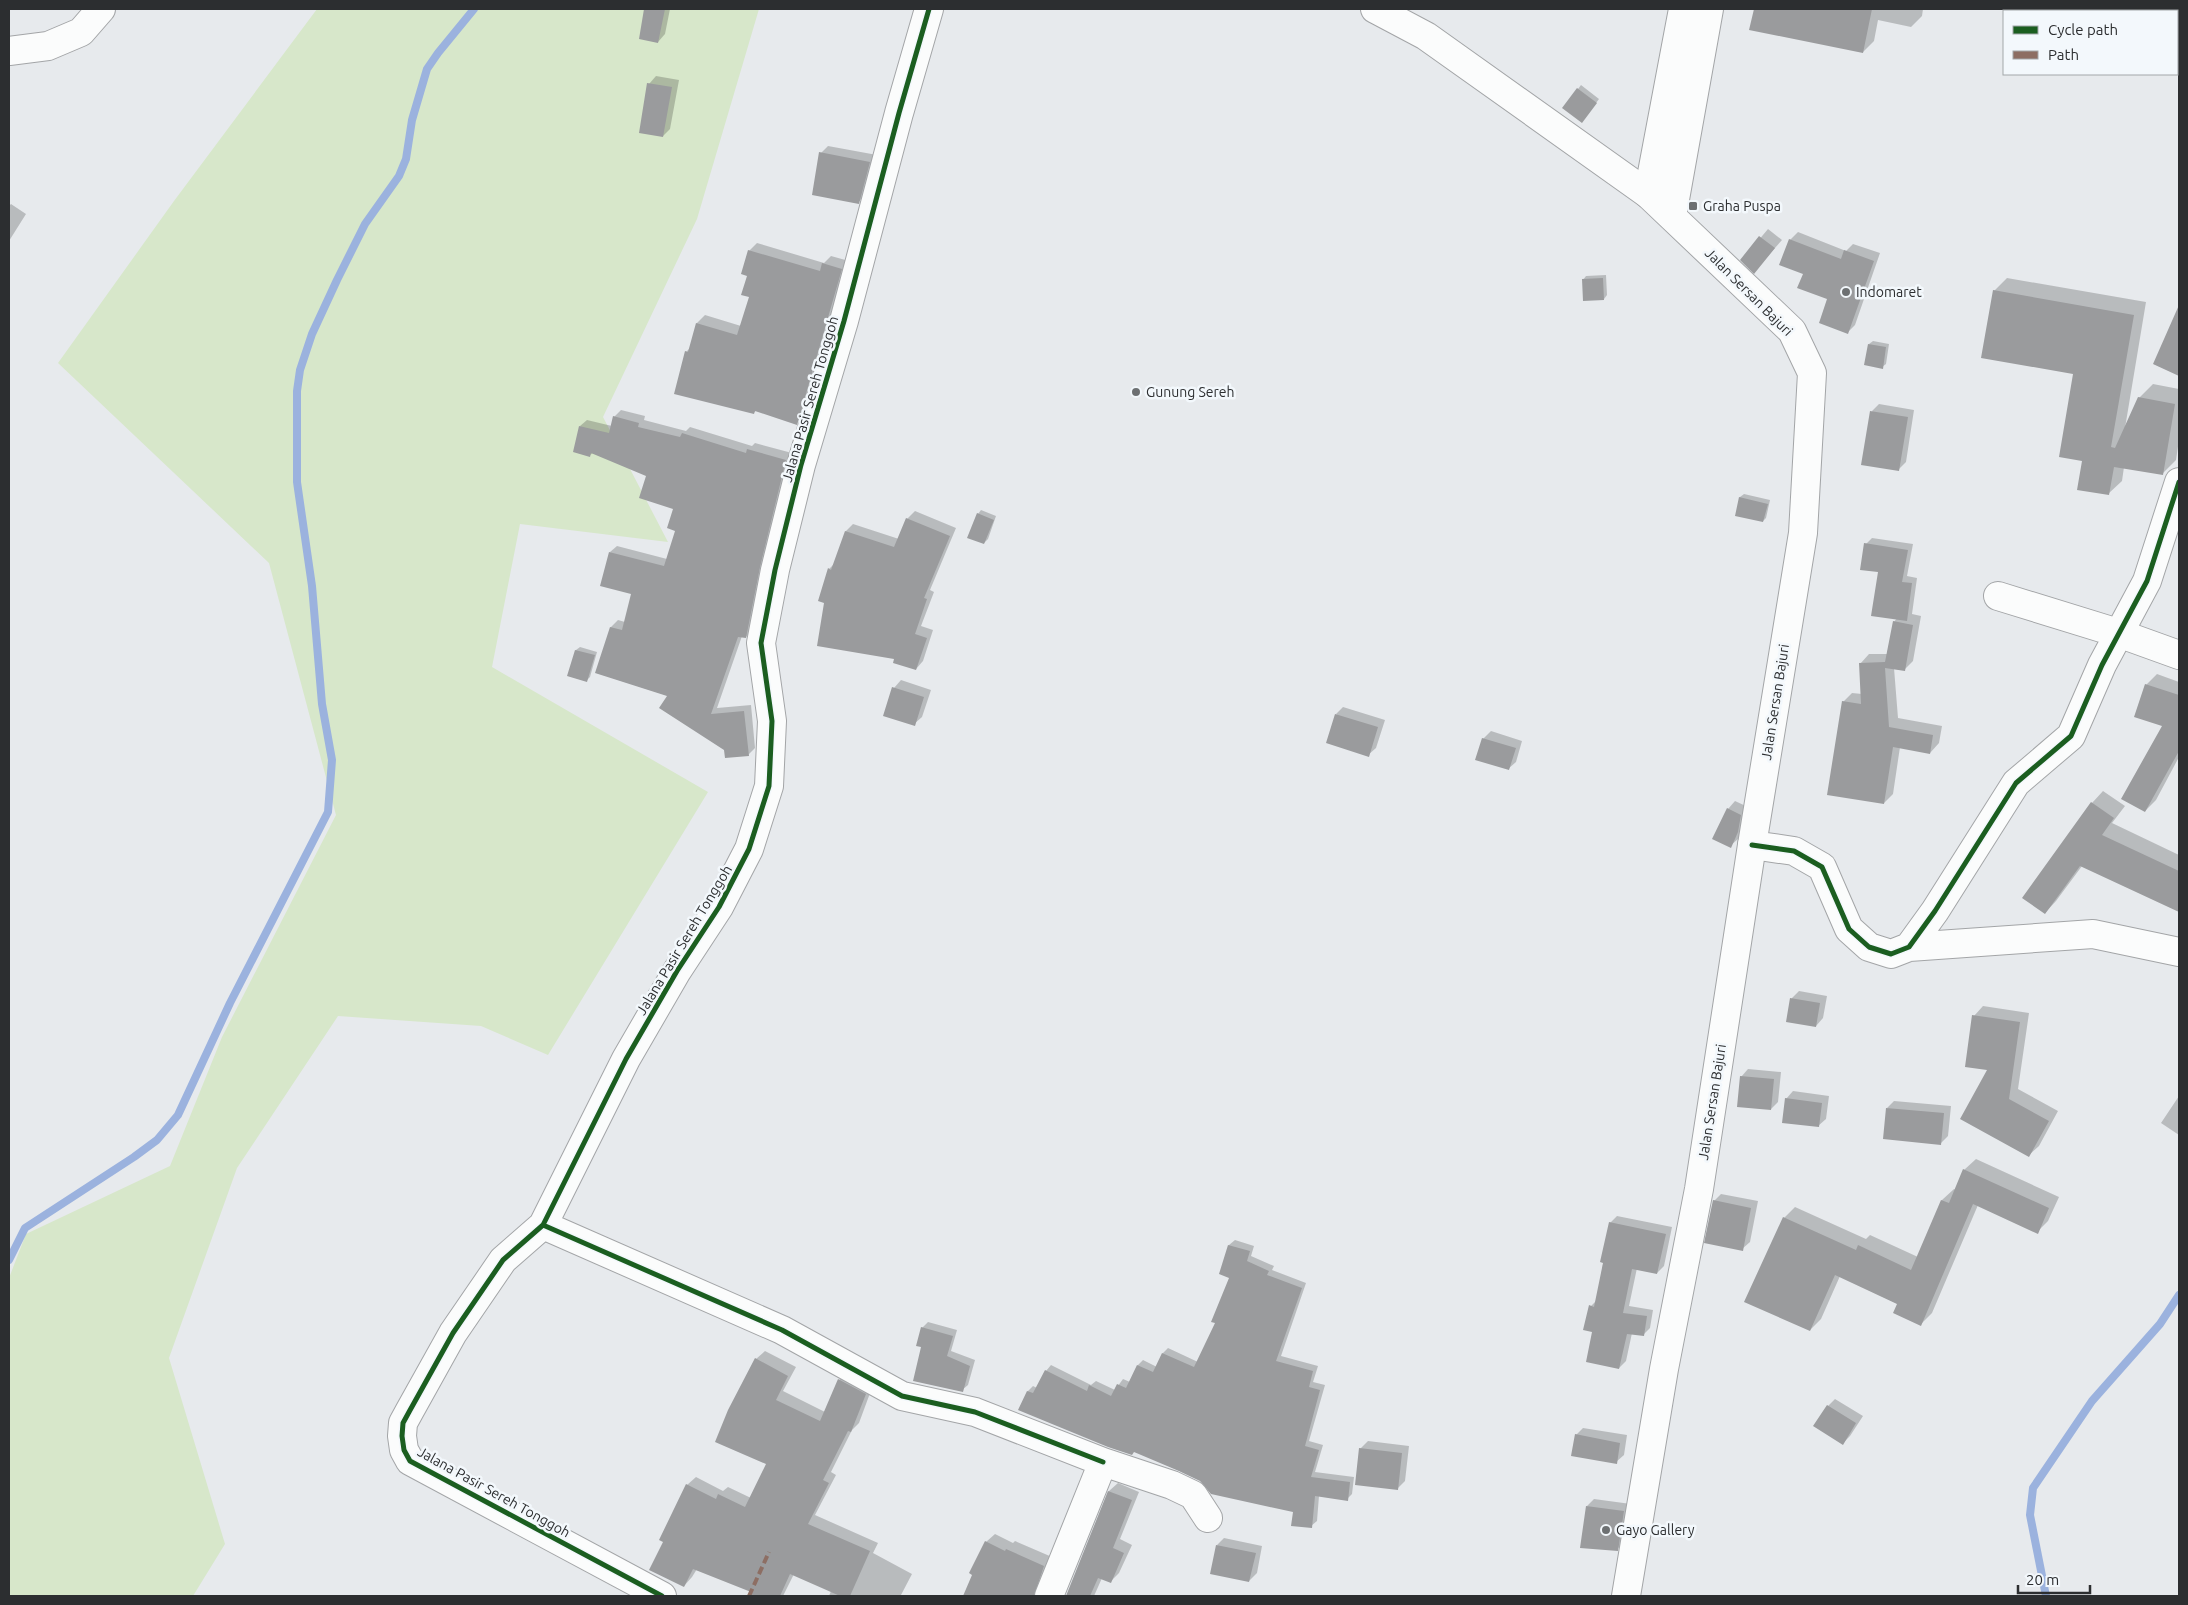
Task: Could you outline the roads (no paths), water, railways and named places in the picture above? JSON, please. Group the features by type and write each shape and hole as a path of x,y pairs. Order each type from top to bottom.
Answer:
{"street":[{"path":"9,51 48,46 81,32 100,9"},
{"name":"Jalana Pasir Sereh Tonggoh","path":"662,1596 410,1461 404,1450 402,1436 404,1423 453,1333 503,1260 543,1225 626,1059 677,971 719,907 749,849 769,786 772,721 761,643 775,570 801,465 844,321 899,113 929,9"},
{"name":"Jalan Sersan Bajuri","path":"1375,9 1426,36 1648,194 1792,331 1812,373 1804,533 1752,845 1699,1189 1664,1369 1626,1596"},
{"path":"1648,194 1683,9"},
{"path":"1672,216 1709,9"},
{"path":"1909,947 1935,911 2016,783 2071,736 2118,633 2146,581 2179,482"},
{"path":"1998,596 2118,633 2179,655"},
{"path":"1752,845 1794,851 1822,866 1849,929 1869,947 1891,954 1909,947 2093,934 2179,952"},
{"path":"543,1225 782,1330 902,1396 975,1412 1103,1462 1172,1485 1194,1495 1208,1518"},
{"path":"1049,1596 1103,1462"}],"waterway":[{"path":"9,1260 25,1228 134,1157 157,1140 178,1115 230,1003 328,812 332,760 322,704 312,586 297,482 297,391 300,370 312,334 365,224 399,176 406,159 412,120 427,69 474,9"},
{"path":"2046,1596 2030,1515 2033,1488 2092,1401 2160,1324 2179,1295"}],"place":[{"name":"Graha Puspa","path":"1693,206"},
{"name":"Indomaret","path":"1846,292"},
{"name":"Gunung Sereh","path":"1136,392"},
{"name":"Gayo Gallery","path":"1606,1530"}]}
